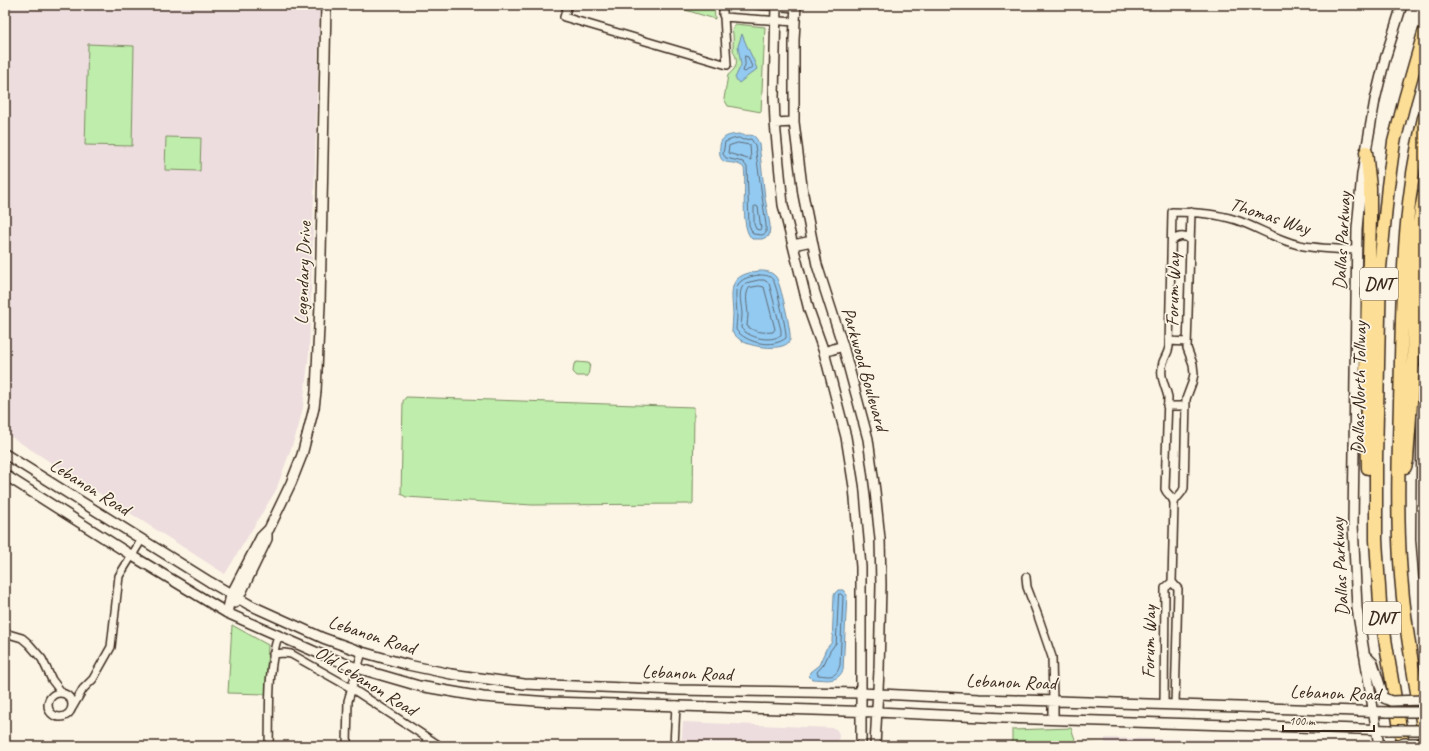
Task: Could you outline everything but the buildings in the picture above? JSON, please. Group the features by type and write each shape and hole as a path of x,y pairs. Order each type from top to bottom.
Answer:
{"highway":[{"name":"Dallas North Tollway","path":"1403,746 1380,603 1376,540 1379,284 1383,227 1394,142 1424,33"},
{"name":"DNT","path":"1424,118 1411,183 1404,246 1398,485 1400,561 1404,603 1409,646 1424,731"},
{"path":"1366,152 1370,187 1366,374 1368,497 1376,540"},
{"path":"1398,485 1407,460 1413,365 1418,221 1424,195"}],"main road":[{"name":"Legendary Drive","path":"227,613 261,537 267,533 291,483 302,455 311,425 316,391 322,228 326,5"},
{"name":"Parkwood Boulevard","path":"776,6 774,83 775,123 783,205 809,310 824,352 846,438 859,526 862,567 861,746"},
{"name":"Parkwood Boulevard","path":"796,6 794,122 803,194 817,265 843,346 868,438 875,491 880,539 881,593 875,746"},
{"name":"Dallas Parkway","path":"1378,746 1357,608 1353,524 1357,250 1359,202 1375,100 1385,59 1403,7"},
{"path":"775,123 794,122"},
{"path":"793,245 812,240"},
{"path":"824,352 843,346"},
{"path":"1424,370 1422,413 1422,539 1424,577"},
{"name":"Lebanon Road","path":"5,454 235,597 302,628 362,652 408,665 451,674 493,681 524,684 677,690 861,694 1373,712 1424,712"},
{"name":"Lebanon Road","path":"5,475 131,555 227,613 356,668 419,686 483,697 550,702 1424,731"},
{"path":"1364,654 1372,663 1384,698 1391,701 1424,700"},
{"path":"676,705 677,690"},
{"path":"1053,701 1053,719"},
{"path":"1164,705 1169,722"},
{"path":"1169,722 1175,705"},
{"path":"1394,746 1404,743 1424,743"}],"street":[{"path":"568,5 564,17 727,65 724,17 722,15 723,5"},
{"path":"756,5 796,6"},
{"path":"724,17 776,22 795,22"},
{"name":"Thomas Way","path":"1172,212 1209,214 1237,221 1298,245 1357,250"},
{"name":"Forum Way","path":"1172,212 1169,349 1163,363 1161,373 1163,384 1168,396 1165,488 1167,493 1173,498 1174,503 1172,582 1178,589 1175,705"},
{"name":"Forum Way","path":"1174,503 1176,498 1184,489 1186,406 1187,396 1192,385 1194,374 1187,342 1191,212"},
{"name":"Forum Way","path":"1172,241 1180,236 1190,239"},
{"name":"Forum Way","path":"1169,341 1187,342"},
{"path":"1167,406 1186,406"},
{"path":"52,680 51,697 48,702 48,708 51,713 56,716 61,717 67,715 83,689 93,679 111,647 119,576 142,539"},
{"path":"1026,577 1027,587 1052,657 1053,701"},
{"name":"Forum Way","path":"1164,705 1165,588 1172,582"},
{"path":"5,633 22,638 29,644 42,659 52,680 72,703 72,708"},
{"path":"269,746 270,693 273,654 278,636"},
{"path":"347,746 348,701 356,668 362,652"},
{"name":"Old Lebanon Road","path":"273,654 291,654 352,688 440,746"},
{"path":"51,697 55,694 65,694 83,689"},
{"path":"674,746 676,705"},
{"path":"426,746 427,738"}],"shaded area":[{"path":"5,5 320,5 309,353 303,407 298,429 276,490 225,574 5,433"},
{"path":"683,722 833,728 836,729 839,734 838,746 681,746"},
{"path":"1105,738 1285,741 1286,745 1325,746 1105,746"}],"green space":[{"path":"669,5 714,5 715,19"},
{"path":"735,24 765,27 761,112 728,106 724,99 728,75 736,66 736,57 733,50 732,29"},
{"path":"88,44 134,46 132,146 85,145"},
{"path":"166,137 201,138 200,171 165,170"},
{"path":"577,362 590,364 588,376 577,376 573,372 574,364"},
{"path":"406,397 694,407 693,504 532,505 406,497 401,494 403,401"},
{"path":"232,625 268,645 266,694 228,693"},
{"path":"1071,728 1076,742 1113,746 1012,746 1012,730"}],"water":[{"path":"742,34 757,69 739,83 735,78 741,65 738,46"},
{"path":"739,134 751,135 755,137 759,144 765,198 770,225 769,236 762,239 752,239 748,233 744,205 744,168 736,163 724,161 720,154 722,140 727,136"},
{"path":"759,271 768,272 774,275 778,281 788,318 790,335 790,340 787,344 782,346 761,347 748,344 732,332 732,289 734,284 737,279 742,276"},
{"path":"838,590 843,590 847,595 843,670 834,679 812,679 809,676 810,672 819,665 826,649 832,642 834,595"}]}
